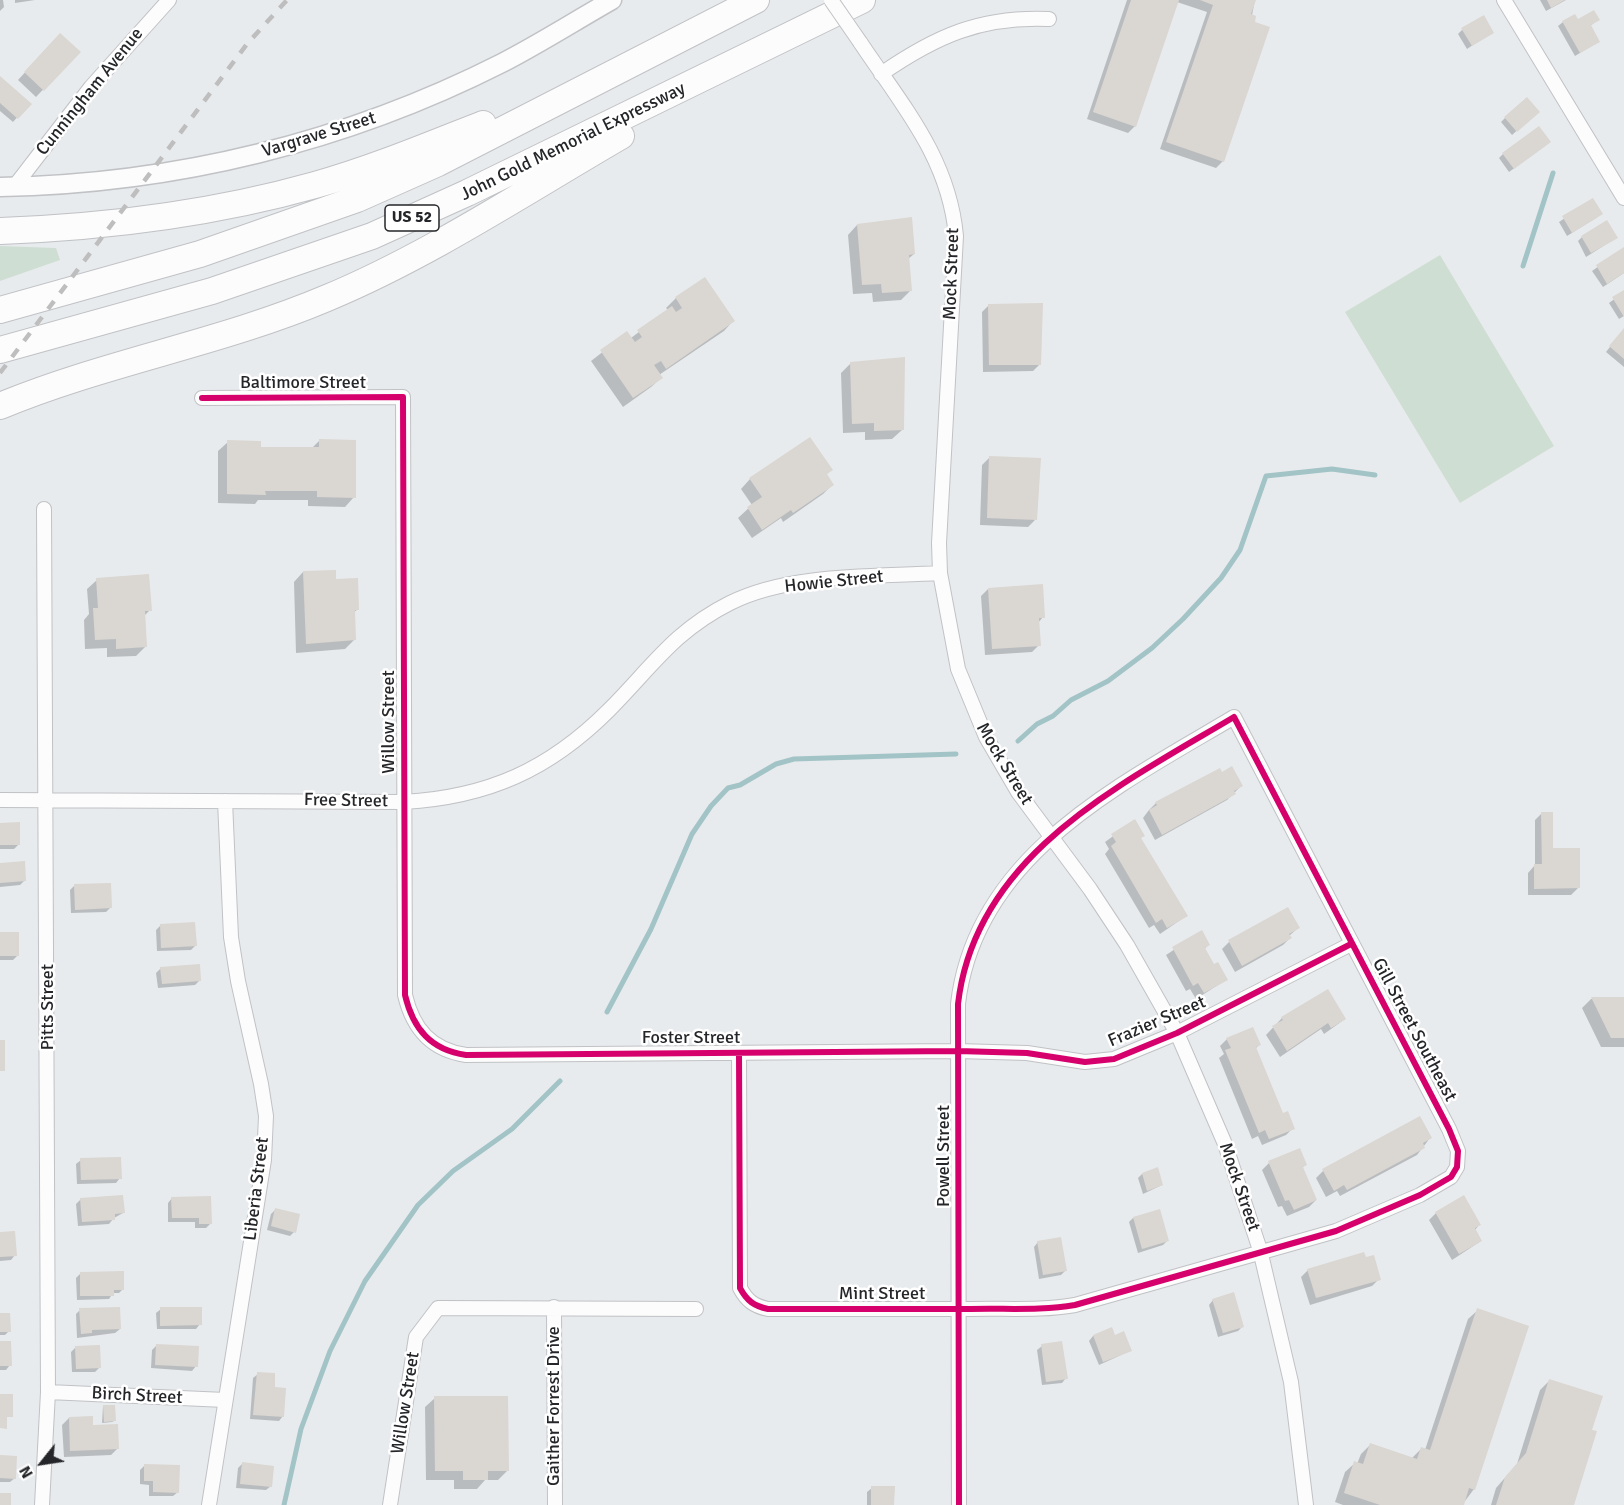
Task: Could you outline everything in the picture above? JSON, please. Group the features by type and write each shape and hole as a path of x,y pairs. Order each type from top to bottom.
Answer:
{"highway":[{"name":"US 52","path":"0,310 211,250 357,200 438,163 756,0"},
{"name":"John Gold Memorial Expressway","path":"0,350 212,291 372,236 476,189 862,0"},
{"path":"0,406 118,365 281,316 367,281 802,30"},
{"path":"0,231 100,225 153,219 276,195 376,165 608,74"}],"street":[{"name":"Cunningham Avenue","path":"7,187 91,87 169,0"},
{"name":"Vargrave Street","path":"7,187 147,176 239,159 331,134 419,101 482,72 612,0"},
{"name":"Mock Street","path":"831,0 938,162 946,181 954,218 956,236 939,543 940,573 958,669 972,709 996,758 1127,945 1177,1033 1225,1144 1260,1250 1291,1382 1306,1505"},
{"path":"1504,0 1624,198"},
{"path":"881,74 925,45 979,25 1008,18 1049,19"},
{"name":"Baltimore Street","path":"202,398 403,398"},
{"name":"Willow Street","path":"403,398 405,995 414,1023 427,1039"},
{"name":"Pitts Street","path":"42,1505 48,1392 48,799 45,509"},
{"name":"Howie Street","path":"731,602 753,593 805,582 940,573"},
{"name":"Free Street","path":"0,800 404,802 439,800 487,790 539,767 576,740 609,710 672,641 731,602"},
{"name":"Powell Street","path":"959,1505 958,1051 961,981 978,928 1009,879 1051,837 1149,768 1234,717"},
{"name":"Gill Street Southeast","path":"1234,717 1449,1129 1458,1151 1457,1167 1442,1183 1391,1208 1336,1230 1260,1250"},
{"name":"Liberia Street","path":"209,1505 264,1160 266,1116 231,937 225,801"},
{"name":"Frazier Street","path":"958,1051 1027,1053 1084,1062 1114,1059 1177,1033 1351,944"},
{"name":"Foster Street","path":"427,1039 444,1051 465,1055 958,1051"},
{"name":"Mint Street","path":"739,1053 740,1288 745,1298 756,1306 768,1309 1047,1309 1076,1305 1260,1250"},
{"path":"554,1307 696,1309"},
{"name":"Willow Street","path":"390,1505 416,1337 438,1308 554,1307"},
{"name":"Gaither Forrest Drive","path":"554,1307 555,1505"},
{"name":"Birch Street","path":"48,1392 225,1400"}],"green space":[{"path":"0,246 56,248 60,260 0,281"},
{"path":"1440,255 1554,446 1460,503 1345,312"}],"building":[{"path":"1131,0 1179,0 1136,127 1093,112"},
{"path":"1200,0 1256,0 1251,14 1256,16 1255,22 1270,27 1224,162 1166,142 1213,5"},
{"path":"1547,0 1565,0 1551,8"},
{"path":"1594,10 1600,20 1591,25 1600,42 1580,53 1562,21 1575,14 1578,19"},
{"path":"1484,15 1494,33 1472,46 1461,28"},
{"path":"60,33 81,52 44,91 24,72"},
{"path":"0,76 32,104 18,119 0,103"},
{"path":"1527,97 1540,112 1517,132 1504,117"},
{"path":"1539,126 1551,142 1514,169 1502,153"},
{"path":"1593,198 1603,214 1572,233 1562,216"},
{"path":"912,217 915,254 909,255 912,291 882,293 881,284 862,285 857,224"},
{"path":"1607,220 1618,238 1591,253 1581,236"},
{"path":"1624,247 1624,273 1607,284 1596,265"},
{"path":"705,277 735,321 666,369 661,361 654,365 663,378 633,398 600,350 627,331 635,342 642,337 637,330 672,306 676,312 682,308 675,297"},
{"path":"1624,290 1624,317 1612,297"},
{"path":"1043,303 1041,365 989,365 988,304"},
{"path":"1624,328 1624,359 1609,346"},
{"path":"905,357 904,430 874,431 874,423 852,424 850,362"},
{"path":"810,437 833,470 827,474 834,485 793,513 791,510 762,530 747,507 762,497 749,478"},
{"path":"319,439 356,440 356,498 317,497 317,491 265,491 266,495 227,494 227,440 261,441 261,447 319,447"},
{"path":"989,456 1041,458 1037,520 987,518"},
{"path":"336,570 336,579 358,578 359,610 355,610 356,640 306,644 303,571"},
{"path":"149,574 152,611 145,611 147,647 116,649 116,639 95,640 93,608 98,608 96,578"},
{"path":"1043,584 1045,618 1039,618 1041,646 992,649 988,588"},
{"path":"1232,766 1243,786 1234,791 1236,794 1162,835 1149,810 1157,805 1155,802 1220,768 1222,772"},
{"path":"1541,812 1553,812 1553,848 1580,848 1580,888 1534,889 1534,864 1542,864"},
{"path":"1135,819 1145,836 1141,838 1188,916 1167,928 1162,919 1156,923 1111,846 1116,842 1111,834"},
{"path":"20,822 20,845 0,845 0,823"},
{"path":"25,861 26,881 0,883 0,863"},
{"path":"111,883 112,908 75,910 74,884"},
{"path":"1288,907 1300,928 1289,934 1292,938 1242,966 1228,940"},
{"path":"195,922 197,946 161,948 160,924"},
{"path":"1202,930 1210,945 1205,948 1214,964 1218,962 1228,980 1204,993 1198,983 1193,986 1172,947"},
{"path":"0,932 19,932 19,956 0,956"},
{"path":"200,964 201,981 162,984 160,967"},
{"path":"1328,989 1346,1019 1331,1028 1328,1023 1287,1051 1272,1026 1283,1020 1281,1017"},
{"path":"1591,997 1624,997 1624,1038 1611,1038"},
{"path":"1253,1027 1261,1045 1256,1047 1283,1113 1288,1111 1295,1129 1269,1139 1265,1130 1259,1133 1225,1050 1231,1048 1226,1038"},
{"path":"0,1040 5,1040 5,1071 0,1071"},
{"path":"1420,1116 1432,1138 1423,1143 1425,1148 1347,1190 1344,1185 1334,1191 1322,1169"},
{"path":"1300,1148 1307,1165 1303,1167 1317,1200 1294,1210 1289,1200 1285,1201 1268,1161"},
{"path":"121,1157 122,1179 81,1180 80,1158"},
{"path":"1158,1167 1163,1185 1147,1191 1142,1173"},
{"path":"123,1195 125,1213 115,1214 115,1220 82,1222 80,1198"},
{"path":"1464,1195 1481,1225 1475,1228 1482,1241 1459,1254 1435,1212"},
{"path":"211,1196 212,1224 199,1224 199,1218 172,1218 171,1197"},
{"path":"275,1208 300,1214 296,1233 271,1226"},
{"path":"1160,1209 1169,1241 1142,1249 1133,1217"},
{"path":"15,1231 17,1256 0,1257 0,1232"},
{"path":"1061,1237 1067,1271 1043,1275 1037,1241"},
{"path":"1364,1252 1366,1257 1374,1255 1381,1280 1316,1298 1307,1269"},
{"path":"124,1271 124,1290 114,1290 114,1296 80,1296 80,1272"},
{"path":"1234,1292 1244,1327 1223,1333 1212,1299"},
{"path":"120,1307 121,1329 92,1330 92,1333 81,1334 79,1308"},
{"path":"160,1307 202,1307 202,1325 160,1326"},
{"path":"1477,1308 1529,1326 1475,1490 1469,1488 1464,1505 1380,1505 1344,1493 1354,1461 1363,1464 1370,1443 1417,1459 1421,1447 1430,1450"},
{"path":"0,1313 10,1313 11,1332 0,1332"},
{"path":"1112,1327 1115,1335 1124,1331 1132,1351 1103,1362 1093,1335"},
{"path":"0,1341 11,1341 12,1366 0,1366"},
{"path":"1062,1341 1068,1379 1046,1382 1041,1344"},
{"path":"156,1344 199,1346 198,1367 155,1365"},
{"path":"100,1345 101,1368 76,1369 75,1346"},
{"path":"257,1372 275,1373 275,1387 286,1388 284,1417 253,1415"},
{"path":"1549,1379 1603,1396 1592,1430 1597,1431 1574,1505 1496,1505 1505,1477 1526,1453"},
{"path":"0,1394 13,1394 13,1417 7,1417 7,1429 0,1428"},
{"path":"434,1396 508,1396 509,1471 488,1471 488,1480 463,1480 463,1471 435,1471"},
{"path":"103,1405 115,1405 116,1421 104,1422"},
{"path":"93,1416 93,1425 118,1424 119,1449 70,1451 69,1417"},
{"path":"0,1455 17,1456 16,1479 0,1478"},
{"path":"242,1462 274,1466 272,1487 240,1484"},
{"path":"144,1464 180,1465 179,1493 153,1492 153,1481 144,1481"},
{"path":"871,1486 895,1486 894,1505 871,1505"},
{"path":"0,1493 11,1493 11,1505 0,1505"}],"waterway":[{"path":"1523,266 1553,173"},
{"path":"1018,741 1037,724 1053,716 1071,700 1108,681 1152,648 1183,619 1221,578 1240,550 1266,476 1332,469 1375,475"},
{"path":"607,1012 651,929 692,834 711,806 728,788 740,785 776,764 794,759 956,754"},
{"path":"284,1505 301,1429 330,1351 365,1281 418,1205 453,1171 512,1129 560,1081"}],"railway":[{"path":"0,373 247,44 287,0"}],"cycle path":[{"path":"202,398 403,397 405,995 408,1007 419,1028 433,1043 443,1048 466,1055 958,1051 1027,1053 1085,1062 1114,1059 1177,1033 1351,944"},
{"path":"739,1053 740,1288 751,1302 768,1309 945,1309 970,1309 1023,1309 1075,1305 1336,1231 1420,1195 1451,1177 1457,1167 1458,1151 1449,1129 1234,717 1100,799 1059,831 1022,866 992,906 970,952 958,1004 959,1505"}]}
